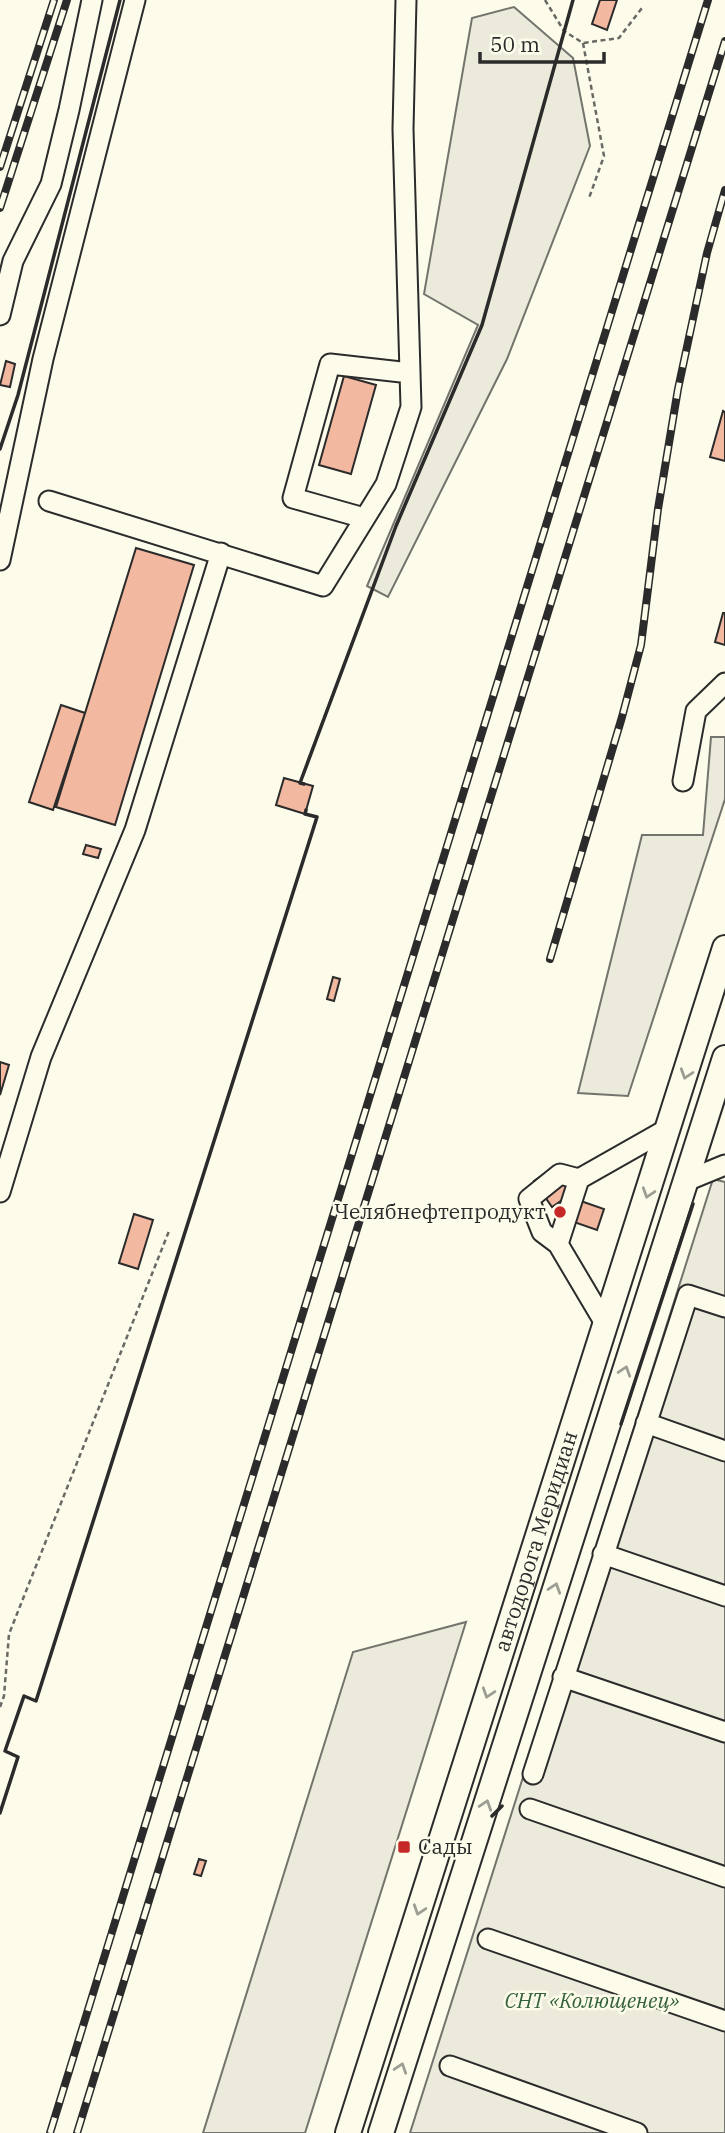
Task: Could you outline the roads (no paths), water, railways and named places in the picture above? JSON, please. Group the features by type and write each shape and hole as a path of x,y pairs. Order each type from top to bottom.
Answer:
{"main road":[{"name":"автодорога Меридиан","path":"348,2133 668,1128 714,1023 725,948"},
{"name":"автодорога Меридиан","path":"381,2133 725,1058"}],"lane":[{"path":"0,315 13,261 51,184 92,0"},
{"path":"0,560 43,359 135,0"},
{"path":"49,501 323,586 363,517 386,484 411,407 403,129 406,0"},
{"path":"363,517 293,498 330,364 410,373"},
{"path":"0,1192 41,1057 135,830 221,553"},
{"path":"683,781 696,711 725,683"},
{"path":"558,1244 579,1179 668,1128"},
{"path":"686,1181 725,1166"},
{"path":"579,1179 560,1174 529,1199 542,1232 558,1244 606,1325"},
{"path":"533,1774 688,1295 725,1307"},
{"path":"646,1423 725,1451"},
{"path":"603,1554 725,1596"},
{"path":"563,1677 725,1732"},
{"path":"530,1809 725,1877"},
{"path":"488,1939 725,2021"},
{"path":"450,2066 637,2133"}],"railway":[{"path":"0,167 54,0"},
{"path":"0,208 67,0"},
{"path":"50,2133 708,0"},
{"path":"77,2133 725,41"},
{"path":"550,959 641,645 658,509 678,389 707,253 725,190"}],"place":[{"name":"Челябнефтепродукт","path":"560,1212"},
{"name":"Сады","path":"404,1847"}],"park label":[{"name":"СНТ «Колющенец»","path":"592,2001"}]}
